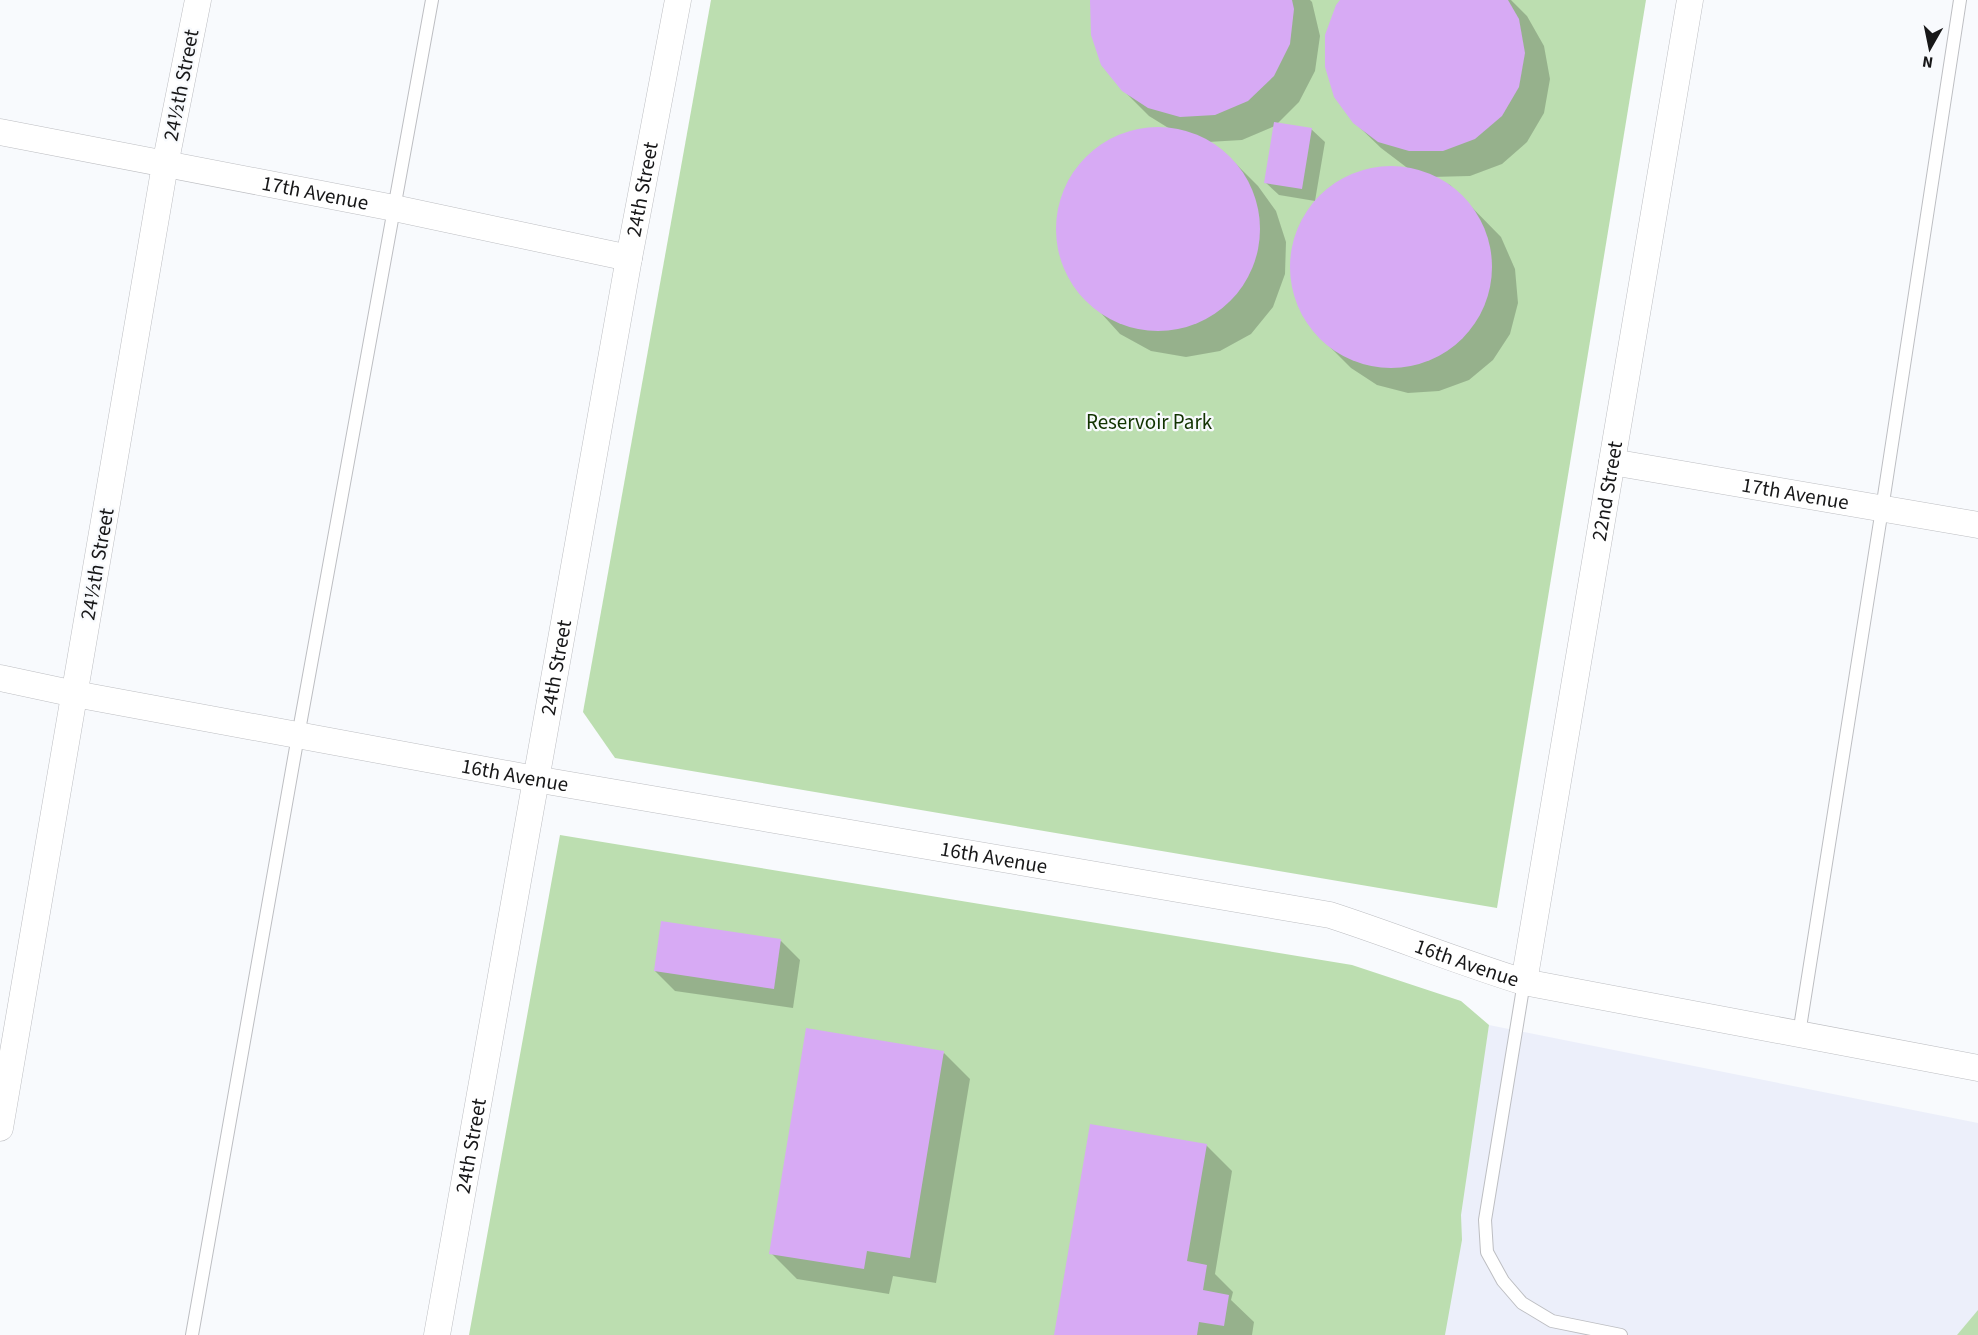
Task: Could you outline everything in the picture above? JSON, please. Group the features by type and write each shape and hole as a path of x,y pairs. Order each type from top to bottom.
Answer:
{"street":[{"name":"24½th Street","path":"0,1128 165,165 198,0"},
{"name":"24th Street","path":"437,1335 629,258 678,0"},
{"name":"22nd Street","path":"1524,982 1690,0"},
{"name":"17th Avenue","path":"0,132 394,208 629,258"},
{"name":"17th Avenue","path":"1612,462 1978,525"},
{"name":"16th Avenue","path":"0,678 75,694 535,779 1330,915 1404,939 1477,968 1524,982 1978,1068"}],"lane":[{"path":"192,1335 432,0"},
{"path":"1799,1034 1960,0"},
{"path":"1524,982 1485,1220 1487,1252 1503,1281 1522,1304 1552,1321 1593,1332 1621,1335"}],"shaded area":[{"path":"1489,1025 1978,1123 1978,1335 1437,1335"}],"green space":[{"name":"Reservoir Park","path":"711,0 1646,0 1497,908 615,758 583,712"},
{"path":"560,835 1352,965 1461,1001 1489,1025 1461,1215 1462,1240 1445,1335 469,1335"},
{"path":"1978,1310 1978,1335 1957,1335"}],"building":[{"path":"1090,0 1292,0 1294,9 1290,44 1274,76 1248,101 1215,115 1180,117 1148,108 1122,91 1101,65 1091,35"},
{"path":"1340,0 1508,0 1519,19 1525,53 1519,87 1502,116 1475,139 1443,151 1409,151 1378,142 1353,123 1334,97 1325,67 1325,35"},
{"path":"1274,122 1312,128 1302,189 1264,183"},
{"path":"1148,127 1168,127 1188,131 1206,139 1223,150 1237,164 1256,199 1260,229 1256,259 1248,277 1237,294 1223,308 1188,327 1168,331 1148,331 1128,327 1110,319 1093,308 1079,294 1060,259 1056,239 1056,219 1060,199 1068,181 1079,164 1093,150 1128,131"},
{"path":"1391,166 1411,168 1430,174 1447,183 1469,203 1484,228 1490,247 1492,267 1490,287 1484,306 1475,323 1455,345 1430,360 1411,366 1391,368 1371,366 1352,360 1335,351 1313,331 1298,306 1292,287 1290,267 1292,247 1298,228 1307,211 1327,189 1352,174 1371,168"},
{"path":"661,921 781,939 774,989 654,971"},
{"path":"806,1028 944,1051 910,1258 867,1251 864,1269 769,1254"},
{"path":"1090,1124 1207,1144 1187,1261 1207,1265 1203,1290 1229,1295 1224,1326 1199,1322 1197,1335 1054,1335"}]}
